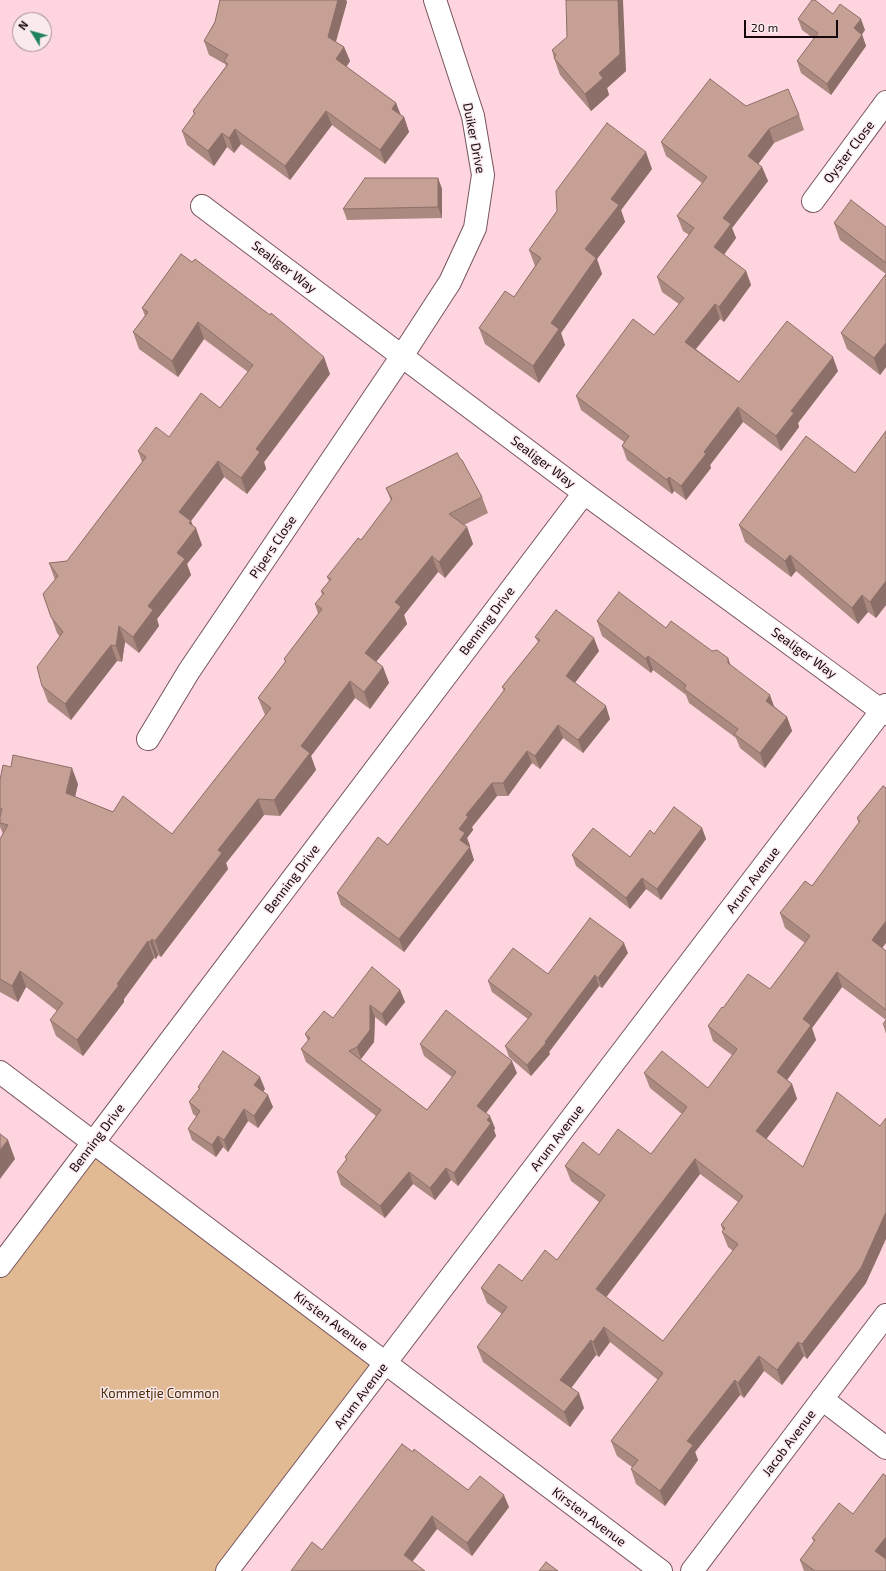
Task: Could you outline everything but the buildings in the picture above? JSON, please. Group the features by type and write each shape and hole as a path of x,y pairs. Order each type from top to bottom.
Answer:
{"street":[{"name":"Duiker Drive","path":"402,356 450,282 476,228 483,175 473,116 435,0"},
{"name":"Oyster Close","path":"813,201 886,102"},
{"name":"Sealiger Way","path":"202,206 584,493 885,710"},
{"name":"Pipers Close","path":"148,739 189,671 402,356"},
{"name":"Benning Drive","path":"0,1266 584,493"},
{"name":"Arum Avenue","path":"227,1571 885,710"},
{"name":"Kirsten Avenue","path":"0,1072 661,1571"},
{"name":"Jacob Avenue","path":"692,1571 886,1315"},
{"path":"822,1399 886,1448"}],"green space":[{"name":"Kommetjie Common","path":"94,1142 386,1363 227,1571 0,1571 0,1266"}]}
